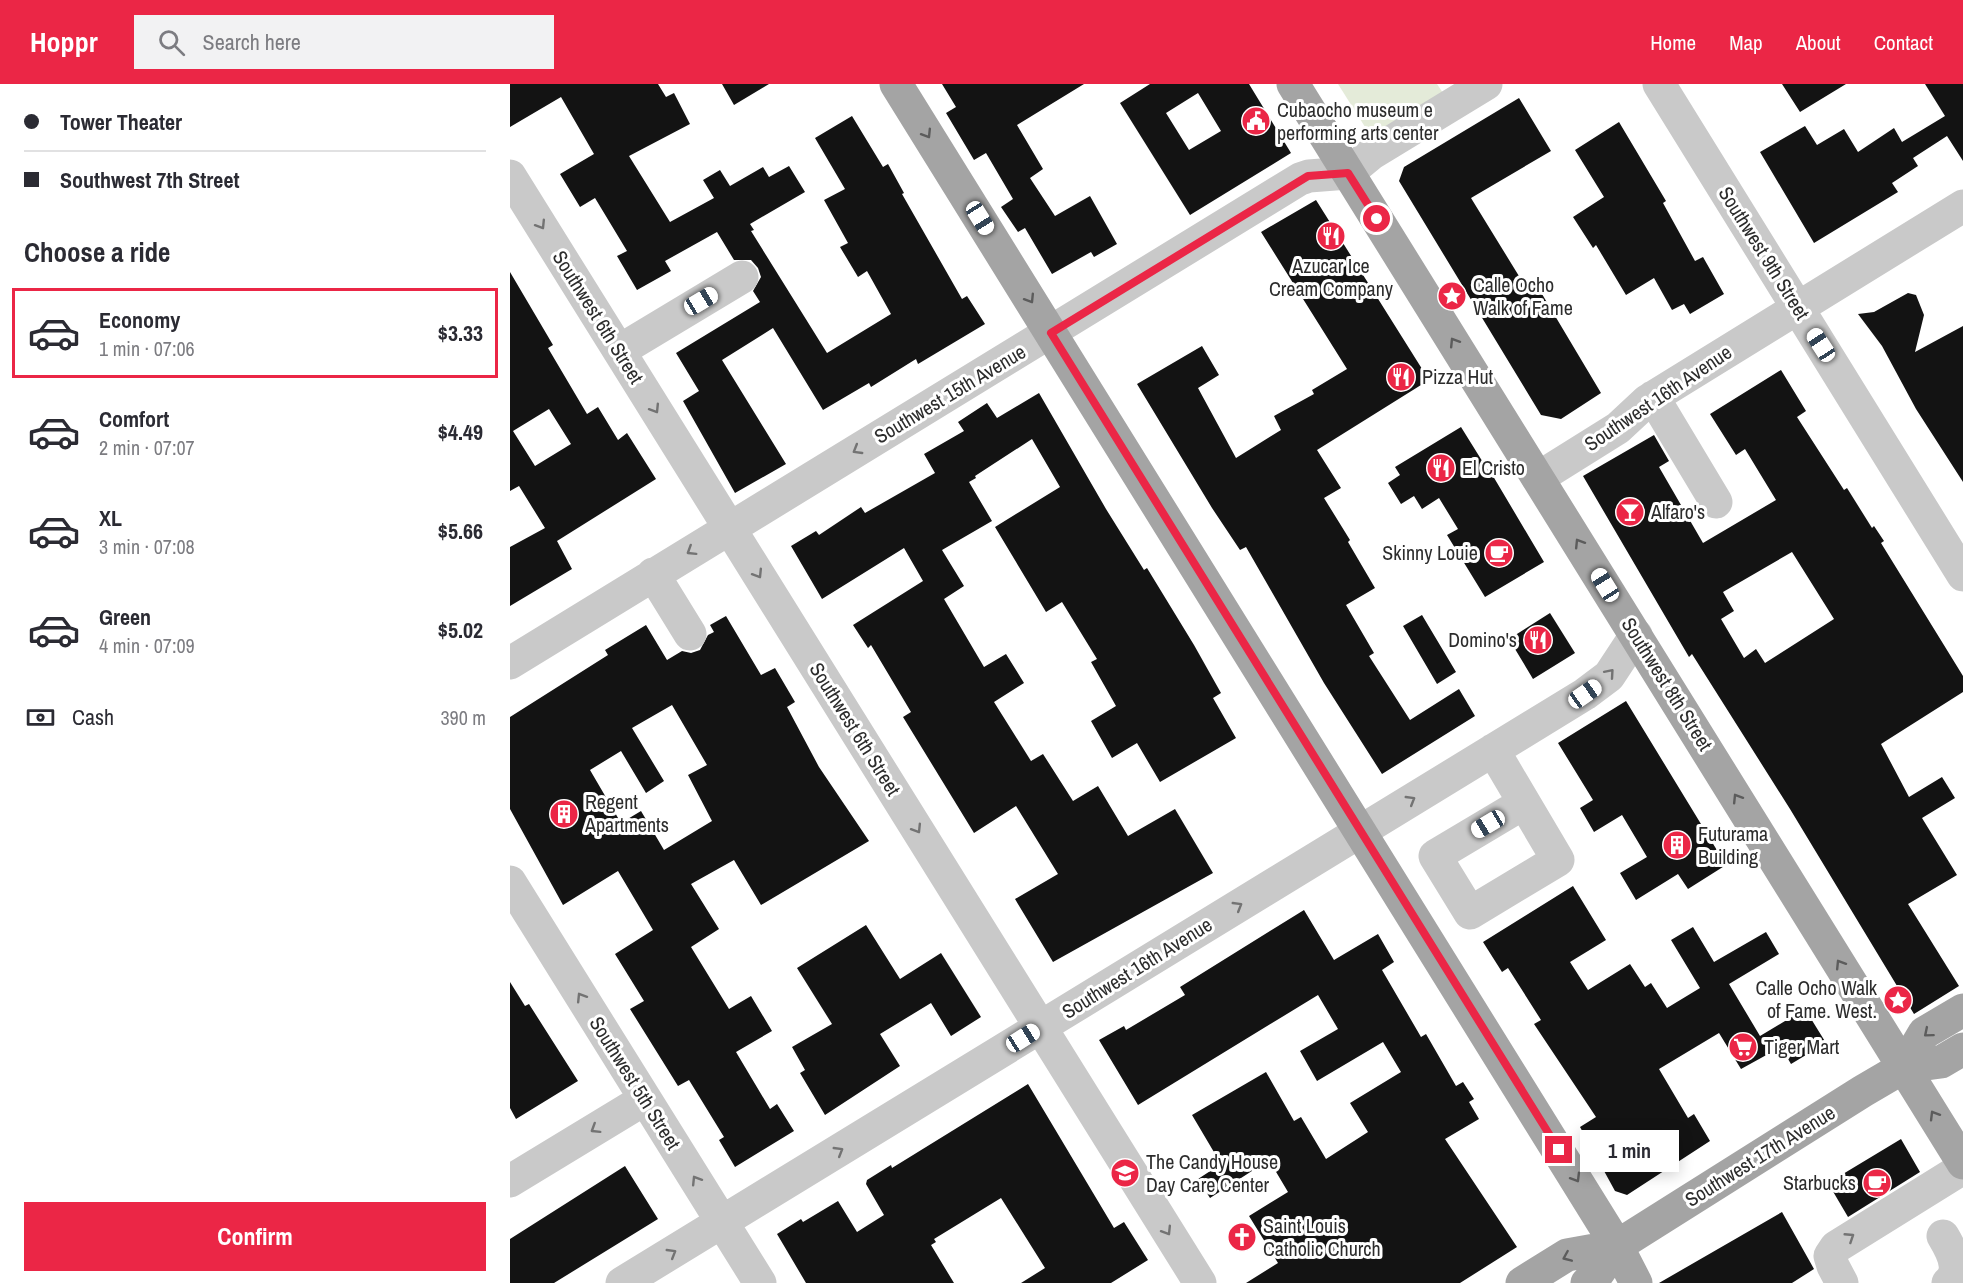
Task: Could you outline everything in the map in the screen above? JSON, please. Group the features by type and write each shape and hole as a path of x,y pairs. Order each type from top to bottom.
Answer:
{"main road":[{"path":"896,84 1361,830 1617,1246 1636,1283"},
{"name":"Southwest 8th Street","path":"1293,84 1963,1163"},
{"name":"Southwest 17th Avenue","path":"1904,1067 1924,1033 1963,1010"},
{"name":"Southwest 17th Avenue","path":"1522,1283 1567,1255 1617,1246 1904,1067 1941,1062 1963,1049"},
{"name":"Southwest 17th Avenue","path":"1587,1283 1596,1276 1617,1246"}],"street":[{"path":"1348,173 1371,154 1486,84"},
{"name":"Southwest 9th Street","path":"1659,84 1963,575"},
{"name":"Southwest 15th Avenue","path":"510,663 1300,179 1308,176 1348,173"},
{"name":"Southwest 6th Street","path":"510,176 1200,1283"},
{"name":"Southwest 16th Avenue","path":"1538,478 1618,428 1653,397 1963,206"},
{"path":"619,351 742,277"},
{"path":"1653,397 1716,502"},
{"path":"653,574 690,634"},
{"name":"Southwest 16th Avenue","path":"622,1283 1599,685 1615,668 1636,635"},
{"path":"1493,750 1524,803"},
{"name":"Southwest 5th Street","path":"510,882 760,1283"},
{"path":"510,1181 645,1099"},
{"path":"1842,1283 1830,1256 1836,1247 1963,1168"},
{"path":"1943,1236 1958,1261 1959,1270 1954,1280 1948,1283"}],"green space":[{"path":"1338,84 1437,84 1443,93 1372,138"}],"building":[{"path":"510,84 658,84 666,97 674,93 690,124 629,156 670,222 714,198 703,180 720,170 730,186 763,167 769,177 789,166 805,192 750,224 754,230 751,231 827,353 891,314 867,271 858,277 840,247 848,243 824,200 845,189 815,138 852,116 883,167 888,164 904,193 902,194 962,299 967,296 985,324 918,364 916,359 871,387 869,383 823,410 773,328 722,360 786,464 735,493 683,401 699,391 676,353 760,302 753,291 761,277 758,268 751,260 734,260 717,232 665,261 671,271 637,290 617,256 627,251 595,198 580,207 560,174 594,154 561,97 510,127"},
{"path":"722,84 769,84 734,105"},
{"path":"942,84 1084,84 1017,125 1043,169 1030,178 1055,216 1090,196 1117,244 1094,257 1091,252 1052,274 1025,228 1018,232 1001,207 1013,199 986,153 974,160 946,113 956,107"},
{"path":"1150,84 1249,84 1291,153 1190,215 1120,103","holes":["1198,93 1221,131 1189,150 1166,113"]},
{"path":"1782,84 1846,84 1800,112"},
{"path":"1925,84 1963,84 1963,161 1947,136 1913,158 1918,166 1892,183 1898,192 1814,243 1760,152 1805,126 1817,145 1844,129 1858,152 1894,128 1902,142 1945,116"},
{"path":"1519,98 1551,151 1471,198 1530,294 1539,289 1601,393 1561,419 1541,415 1399,181 1404,167"},
{"path":"1619,122 1666,201 1663,203 1695,261 1703,257 1724,294 1690,314 1684,304 1672,310 1654,278 1626,295 1596,245 1593,248 1573,217 1604,197 1575,150"},
{"path":"1316,200 1429,380 1317,450 1341,488 1324,498 1350,540 1348,542 1375,588 1346,605 1374,653 1369,656 1410,720 1459,689 1475,716 1382,774 1324,683 1246,547 1240,550 1137,384 1202,346 1219,375 1198,388 1236,458 1281,430 1274,416 1314,394 1312,390 1347,369 1261,232"},
{"path":"510,272 553,345 548,348 587,414 598,407 618,440 627,433 656,479 557,541 572,569 510,606 510,547 545,528 519,486 510,491","holes":["549,409 571,444 535,466 513,431"]},
{"path":"1908,293 1916,295 1924,315 1915,352 1963,326 1963,482 1916,409 1882,346 1858,314 1874,312"},
{"path":"1781,370 1806,411 1797,417 1844,490 1847,488 1872,528 1874,526 1884,541 1881,543 1963,676 1963,692 1881,744 1909,797 1942,777 1955,798 1922,818 1957,875 1908,904 1959,986 1914,1014 1790,809 1692,654 1689,657 1583,476 1654,435 1669,461 1659,467 1703,543 1776,500 1745,449 1736,455 1710,414","holes":["1792,552 1834,619 1765,663 1756,649 1744,658 1721,619 1734,611 1723,592"]},
{"path":"1039,393 1106,509 1144,570 1147,568 1194,645 1221,693 1213,698 1236,738 1160,782 1137,743 1112,758 1091,721 1116,706 1091,662 1097,659 1062,602 1046,612 995,527 1060,487 1032,439 969,482 992,521 942,550 964,586 944,599 984,667 1006,654 1024,683 994,702 1031,761 1043,754 1073,801 1098,786 1128,836 1175,809 1213,873 1053,962 1015,899 1058,874 1016,806 974,833 903,717 911,712 871,645 868,648 853,625 923,581 904,548 822,599 791,546 816,531 819,535 861,507 865,513 935,473 924,454 964,431 958,422 987,403 997,418"},
{"path":"1461,427 1544,562 1485,597 1447,535 1458,529 1439,498 1422,509 1414,496 1401,504 1388,483 1400,475 1395,467"},
{"path":"1550,613 1575,653 1533,679 1509,639"},
{"path":"1422,615 1456,672 1437,684 1403,626"},
{"path":"726,616 761,675 775,668 795,702 787,707 819,767 869,841 761,905 734,860 691,884 719,929 691,947 729,1009 751,996 772,1031 736,1052 770,1109 777,1104 794,1131 735,1167 719,1140 724,1137 689,1080 678,1086 630,1009 644,1001 615,954 653,930 618,871 563,905 510,809 510,717 608,655 605,650 646,625 667,660 682,651 691,653 700,650 708,635 714,632 710,625","holes":["672,705 707,765 688,775 712,821 664,850 641,811 621,823 590,770 621,751 646,793 664,781 632,728"]},
{"path":"1626,701 1726,865 1688,889 1678,874 1636,900 1620,873 1647,857 1622,815 1594,832 1580,808 1593,800 1558,743"},
{"path":"1573,886 1606,940 1570,962 1588,990 1630,964 1645,987 1651,983 1667,1008 1700,988 1671,940 1693,927 1714,962 1766,932 1779,954 1729,984 1760,1036 1805,1009 1826,1043 1791,1064 1781,1047 1741,1069 1719,1033 1659,1069 1688,1118 1694,1114 1710,1141 1627,1195 1615,1191 1580,1127 1596,1117 1534,1024 1541,1020 1508,968 1502,972 1483,942"},
{"path":"1304,910 1334,960 1378,934 1394,962 1382,970 1421,1037 1426,1034 1456,1086 1463,1082 1474,1099 1469,1102 1479,1119 1445,1139 1517,1247 1460,1283 1246,1283 1278,1263 1249,1216 1288,1192 1269,1160 1210,1198 1198,1179 1221,1164 1192,1115 1266,1072 1294,1121 1301,1117 1326,1159 1368,1132 1350,1103 1401,1072 1383,1042 1317,1081 1300,1051 1338,1029 1318,995 1138,1105 1099,1040 1124,1026 1126,1030 1185,995 1180,987"},
{"path":"866,925 900,979 941,953 981,1017 951,1036 931,1003 880,1034 900,1066 825,1115 800,1073 805,1070 792,1047 832,1024 797,968"},
{"path":"510,982 525,1006 529,1004 578,1081 516,1119 510,1108"},
{"path":"1028,1084 1114,1228 1124,1222 1148,1260 1111,1283 1021,1283 1045,1268 1001,1198 934,1239 936,1242 931,1245 954,1283 806,1283 777,1234 801,1219 803,1222 838,1201 857,1232 884,1215 866,1184 867,1180 891,1165 892,1168"},
{"name":"Starbucks","path":"1901,1139 1920,1172 1848,1217 1828,1183"},
{"path":"625,1166 658,1219 554,1283 510,1283 510,1239"},
{"path":"1782,1212 1814,1269 1792,1283 1659,1283"}],"place":[{"name":"Cubaocho museum e performing arts center","path":"1256,121"},
{"name":"Azucar Ice Cream Company","path":"1331,236"},
{"name":"Calle Ocho Walk of Fame","path":"1452,296"},
{"name":"Pizza Hut","path":"1401,377"},
{"name":"El Cristo","path":"1441,468"},
{"name":"Alfaro's","path":"1630,512"},
{"name":"Skinny Louie","path":"1499,553"},
{"name":"Domino's","path":"1538,640"},
{"name":"Regent Apartments","path":"564,814"},
{"name":"Futurama Building","path":"1677,845"},
{"name":"Calle Ocho Walk of Fame. West.","path":"1898,1000"},
{"name":"Tiger Mart","path":"1743,1047"},
{"name":"The Candy House Day Care Center","path":"1125,1173"},
{"name":"Starbucks","path":"1877,1183"},
{"name":"Saint Louis Catholic Church","path":"1242,1237"}],"route":[{"path":"1377,219 1348,173 1308,176 1051,333 1559,1150"}]}
